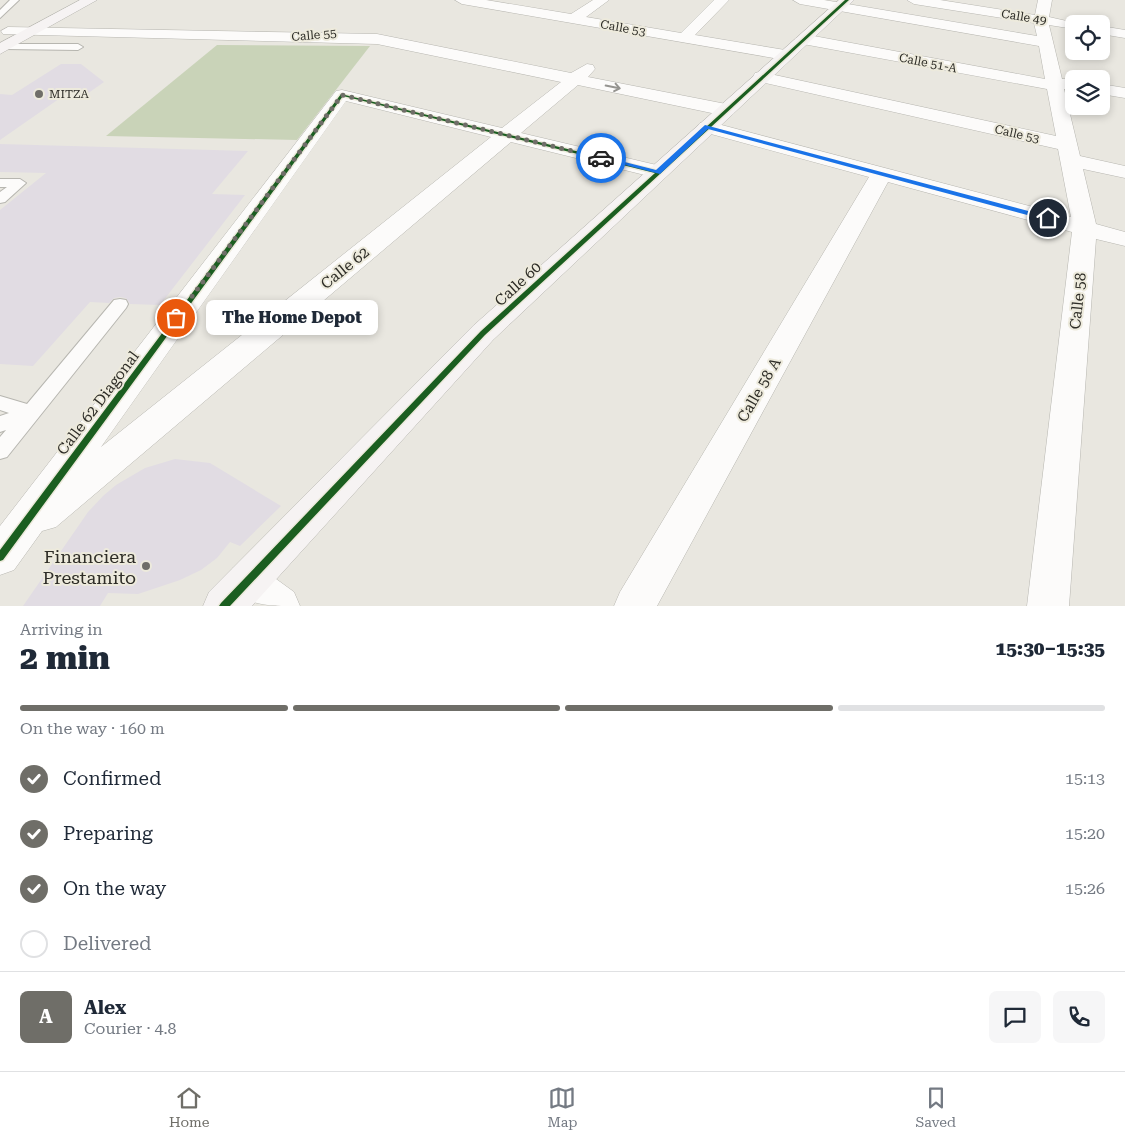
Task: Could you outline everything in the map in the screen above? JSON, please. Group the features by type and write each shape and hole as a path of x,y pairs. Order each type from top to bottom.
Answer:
{"street":[{"path":"5,39 68,0"},
{"path":"5,39 31,32 91,0"},
{"name":"Calle 53","path":"462,0 785,55"},
{"path":"574,19 602,0"},
{"path":"684,38 722,0"},
{"path":"800,0 843,3 1045,42"},
{"name":"Calle 49","path":"914,0 1065,24"},
{"name":"Calle 58","path":"1045,0 1040,20 1085,228 1048,606"},
{"name":"Calle 60","path":"236,594 483,333 843,3"},
{"name":"Calle 55","path":"31,32 376,39 581,74 732,104"},
{"path":"1110,32 1125,34"},
{"name":"Calle 51-A","path":"802,39 1042,84 1065,84"},
{"name":"Calle 62","path":"5,549 581,74"},
{"name":"Calle 53","path":"761,77 1069,152 1125,172"},
{"path":"1110,90 1125,93"},
{"name":"Calle 62 Diagonal","path":"5,549 342,95 507,135"},
{"path":"707,127 1125,239"},
{"path":"507,135 658,172"},
{"name":"Calle 58 A","path":"635,606 882,173"},
{"path":"236,594 279,606"}],"lane":[{"path":"0,15 15,0"},
{"path":"5,39 82,45"},
{"path":"0,182 20,183 0,199"},
{"path":"0,451 120,304"},
{"path":"0,403 31,413"},
{"path":"0,424 31,413"}],"green space":[{"path":"217,45 370,46 297,140 106,136"}],"building":[{"name":"MITZA","path":"61,64 81,64 104,82 87,94 66,94 0,140 0,94 12,95"},
{"path":"0,144 248,151 212,194 245,195 160,305 130,304 126,298 120,297 114,298 109,303 90,302 33,366 0,364 0,210 46,173 0,172"},
{"path":"175,459 210,463 281,506 240,546 230,542 217,558 201,570 180,580 138,594 108,593 100,606 23,606 88,512 103,496 116,485 145,468"}],"cycle path":[{"path":"224,606 483,333 847,0"},
{"path":"0,557 342,95 657,172"}],"way so far":[{"path":"176,318 342,95 601,158"}],"place":[{"name":"MITZA","path":"39,94"},
{"name":"The Home Depot","path":"176,318"},
{"name":"Financiera Prestamito","path":"146,566"}],"route":[{"path":"601,158 658,172 707,127 1048,218"}]}
